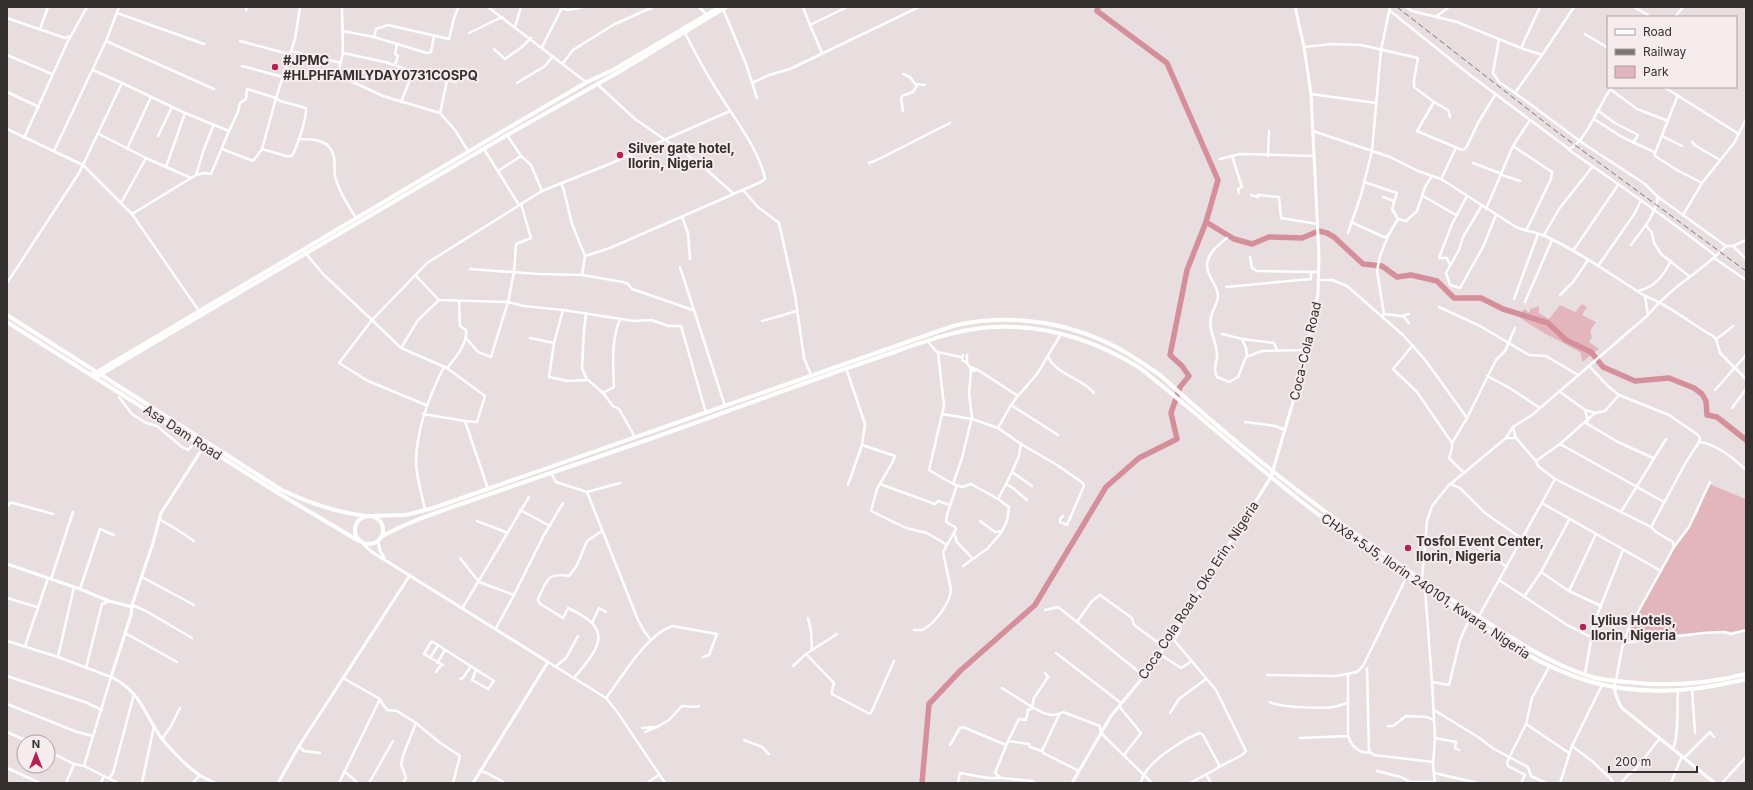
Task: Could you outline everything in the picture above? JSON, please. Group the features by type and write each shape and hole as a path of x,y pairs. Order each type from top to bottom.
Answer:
{"main road":[{"path":"99,372 109,369 304,252 356,218 587,82 613,70 707,15 723,8"},
{"path":"94,376 103,368 157,339 199,311 304,252 336,236 685,33 723,8"},
{"path":"562,97 565,102"},
{"path":"462,156 464,161"},
{"path":"418,182 421,186"},
{"path":"333,232 336,236"},
{"name":"Asa Dam Road","path":"7,315 99,372 278,493 361,542"},
{"name":"CHX8+5J5, Ilorin 240101, Kwara, Nigeria","path":"371,516 406,515 425,510 953,326 976,322 1006,320 1037,322 1054,325 1096,338 1129,354 1160,375 1273,471 1324,512 1422,580 1479,616 1501,632 1549,659 1585,674 1616,681 1647,684 1706,683 1746,674"},
{"name":"Asa Dam Road","path":"7,322 204,446 301,500 333,511 366,516"},
{"name":"CHX8+5J5, Ilorin 240101, Kwara, Nigeria","path":"380,539 419,519 550,472 650,439 846,368 927,341 964,330 992,327 1021,327 1062,333 1094,343 1140,368 1271,477 1340,531 1470,618 1522,651 1550,666 1602,685 1648,690 1692,689 1746,679"},
{"path":"90,367 103,368"},
{"path":"109,369 108,373 110,380"},
{"path":"366,516 371,516 379,520 382,524 383,533 380,539 370,544 361,542 355,534 355,527 359,520 366,516"}],"street":[{"path":"40,29 48,7"},
{"path":"24,138 39,107 52,74 87,7"},
{"path":"54,152 106,41 119,7"},
{"path":"222,149 253,161 262,149 276,98 295,39 300,7"},
{"path":"342,7 343,53 338,73 340,76 383,96 440,113 455,130 469,152"},
{"path":"374,37 376,29 388,25 449,39 458,8 452,7"},
{"path":"488,7 493,8 502,17 587,82"},
{"path":"515,27 521,7"},
{"path":"542,47 560,8 568,10 583,7"},
{"path":"563,63 573,50 587,41 613,25 653,7"},
{"path":"803,7 822,53"},
{"path":"810,25 847,7"},
{"path":"752,83 769,75 790,69 919,7"},
{"path":"1251,195 1258,197 1258,195 1280,198 1281,218 1318,224 1310,94 1304,47 1295,7"},
{"path":"1406,7 1412,11 1445,18 1499,40 1542,55"},
{"path":"1436,16 1449,7"},
{"path":"1521,48 1540,7"},
{"path":"1515,93 1574,7"},
{"path":"1635,7 1648,15"},
{"path":"1676,16 1683,7"},
{"path":"701,8 707,15"},
{"path":"723,8 744,58 757,98"},
{"path":"1348,233 1372,152 1381,50 1389,8 1495,95 1618,185 1655,209 1746,280"},
{"path":"1444,11 1445,18"},
{"path":"117,13 204,44"},
{"path":"469,33 502,17"},
{"path":"7,18 65,38 72,35"},
{"path":"342,31 374,37 429,53 434,36"},
{"path":"585,256 610,248 764,181 765,176 755,153 716,90 685,33"},
{"path":"1585,34 1607,47"},
{"path":"65,38 67,43"},
{"path":"494,49 505,59 522,47 530,38"},
{"path":"1499,40 1493,73 1499,82 1579,140 1645,184 1658,197 1726,246 1733,246 1746,240"},
{"path":"106,41 214,89"},
{"path":"240,41 341,63"},
{"path":"395,65 398,56 395,54 397,44"},
{"path":"1304,47 1342,44 1361,45 1418,58 1414,87 1434,102 1448,110 1450,112 1450,118"},
{"path":"343,53 395,65 410,72 411,77 401,102"},
{"path":"7,55 52,74"},
{"path":"517,83 545,66 553,56"},
{"path":"242,66 283,77"},
{"path":"93,70 213,126 229,131"},
{"path":"422,74 456,82"},
{"path":"903,74 910,77 915,84 925,84"},
{"path":"440,113 447,81"},
{"path":"7,283 67,194 99,134 122,83"},
{"path":"597,84 634,119 699,163 734,194"},
{"path":"904,111 901,101 902,96 913,92 918,84"},
{"path":"1569,149 1579,140 1594,119 1597,110 1611,88 1637,109 1668,121"},
{"path":"1666,88 1739,134"},
{"path":"132,214 196,175 204,173 211,174 238,112 240,103 246,99 247,89 276,98 280,101 306,108 306,113 293,154 289,157 262,149"},
{"path":"7,92 39,107"},
{"path":"1310,94 1376,103"},
{"path":"1434,102 1417,131 1462,150 1466,148 1478,123 1495,95"},
{"path":"1655,153 1678,95"},
{"path":"127,149 151,97"},
{"path":"158,136 172,107"},
{"path":"1597,110 1615,123 1638,135 1633,143"},
{"path":"426,405 368,381 339,363 372,320 427,263 542,191 666,140 730,111"},
{"path":"166,167 185,113"},
{"path":"1594,119 1633,143 1655,153 1655,156 1667,164 1702,183"},
{"path":"1683,215 1702,183 1739,134 1746,119"},
{"path":"1486,209 1513,146 1530,120"},
{"path":"869,163 950,123"},
{"path":"196,175 213,126"},
{"path":"7,129 82,165 132,214 199,311"},
{"path":"1268,156 1269,131"},
{"path":"1313,132 1372,152 1441,179 1496,215 1526,231 1544,235 1573,251 1645,296 1659,301 1716,338 1720,353 1746,379"},
{"path":"99,134 127,149 191,178"},
{"path":"508,135 521,156 531,165 542,191"},
{"path":"1662,136 1682,146"},
{"path":"298,139 320,141 327,144 334,157 335,176 356,218"},
{"path":"1692,142 1696,146 1720,160"},
{"path":"1513,146 1552,172 1551,179 1526,231"},
{"path":"1441,179 1456,148"},
{"path":"466,338 478,352 491,357 508,302 514,272 516,244 530,238 520,205 484,149"},
{"path":"498,171 521,156"},
{"path":"1220,159 1232,156 1314,156"},
{"path":"1232,156 1242,187 1238,189 1239,193"},
{"path":"121,203 146,158"},
{"path":"1473,163 1520,181"},
{"path":"1544,235 1559,209 1593,166"},
{"path":"1364,182 1395,192 1397,195 1392,209 1398,219 1406,221 1414,215 1423,196 1425,187 1432,176"},
{"path":"563,187 568,180"},
{"path":"560,183 563,187 572,224 585,256 582,276"},
{"path":"1573,251 1618,185"},
{"path":"743,190 758,207 779,223 798,311 804,358 811,375"},
{"path":"1423,196 1456,215"},
{"path":"1450,264 1447,258 1439,258 1456,215 1467,196"},
{"path":"1383,197 1394,201"},
{"path":"1631,245 1646,225 1655,209 1658,197"},
{"path":"1598,266 1635,213 1641,200"},
{"path":"1482,205 1462,237 1460,243 1461,247 1446,273 1450,285 1460,288 1483,247 1496,215"},
{"path":"682,217 688,234 690,259"},
{"path":"1382,317 1384,314 1377,271 1380,256 1388,236 1398,219"},
{"path":"1351,222 1384,237 1388,236"},
{"name":"Coca-Cola Road","path":"1273,471 1300,378 1319,280 1318,224"},
{"path":"1646,225 1652,233 1658,251 1689,276"},
{"path":"1514,299 1538,234"},
{"path":"1227,238 1211,252 1207,266 1209,276 1217,289 1218,298 1211,317 1211,327 1217,354 1214,370 1217,377 1229,382 1238,377 1247,356 1246,348 1242,339"},
{"path":"1525,302 1552,240"},
{"path":"1422,580 1430,510 1450,484 1506,438 1513,428 1540,408 1648,315 1659,301 1715,257 1726,246"},
{"path":"1733,246 1738,249 1746,259"},
{"path":"304,252 323,274 401,348 445,367 485,396 478,422 423,414"},
{"path":"1250,257 1252,268 1257,271 1319,272"},
{"path":"1560,295 1573,282 1588,260"},
{"path":"1638,291 1654,285 1663,275 1671,261"},
{"path":"680,267 725,406"},
{"path":"470,269 582,276 626,283 632,289 693,310"},
{"path":"1226,287 1311,279 1311,272"},
{"path":"416,276 439,300 508,302 524,306 586,313 634,321 651,320 669,326 681,326 706,413"},
{"path":"1319,280 1332,280 1346,286 1413,345 1467,418"},
{"path":"1645,296 1648,315"},
{"path":"401,348 418,320 439,300"},
{"path":"425,510 416,462 423,414 445,367 455,359 466,338 466,330 460,326 459,301"},
{"path":"1439,307 1480,326 1529,355 1546,356 1578,375"},
{"path":"563,310 554,343 550,377 568,381 587,380"},
{"path":"762,321 798,311"},
{"path":"586,313 582,368 587,380 603,393 613,406 619,409 635,437"},
{"path":"1384,314 1403,316 1409,314"},
{"path":"1403,316 1409,323"},
{"path":"603,393 614,387 612,356 615,331 620,319"},
{"path":"1716,338 1733,326"},
{"path":"1464,473 1449,458 1452,443 1467,418 1487,376 1496,360 1504,351 1515,328"},
{"path":"998,428 1018,396 1037,374 1062,333"},
{"path":"1222,334 1242,339 1274,343 1277,350"},
{"path":"530,338 554,343"},
{"path":"927,341 938,352 962,356 962,360 967,363 971,369 969,394 973,415 946,522 955,527 954,532 957,542 972,558"},
{"path":"1413,345 1393,369 1417,392 1452,443"},
{"path":"1247,356 1262,351 1306,350"},
{"path":"938,352 944,406 936,433 929,470 955,484 962,486 971,484 1009,507 1007,521 1002,531 987,549 972,558 963,566"},
{"path":"967,355 967,363"},
{"path":"1715,390 1746,355"},
{"path":"1048,357 1057,369 1087,386 1094,393"},
{"path":"1588,366 1620,395 1669,415 1698,435 1700,438 1651,527"},
{"path":"846,368 865,424 862,445 848,485"},
{"path":"971,369 978,370 1018,396"},
{"path":"971,369 978,370"},
{"path":"1487,376 1508,387 1540,408"},
{"path":"1732,408 1746,389"},
{"path":"1559,391 1585,410 1595,413 1605,411 1620,395"},
{"path":"118,398 132,414 146,423 157,426 182,447 188,450 196,441"},
{"path":"1012,406 1058,436"},
{"path":"1585,410 1587,422 1612,439 1653,458"},
{"path":"1536,461 1560,444 1569,435 1587,422 1595,413"},
{"path":"942,414 972,419 998,428 1083,483 1084,486 1067,525 1060,522 1060,519 1063,516"},
{"path":"464,421 488,489"},
{"path":"1245,422 1275,426 1285,430"},
{"path":"1513,428 1516,438 1536,461 1538,466 1555,479 1651,527 1656,532 1671,540 1674,547"},
{"path":"1506,438 1516,438"},
{"path":"1621,512 1666,439"},
{"path":"1699,442 1715,447 1735,460 1746,470"},
{"path":"998,499 1020,456 1021,444"},
{"path":"1560,444 1664,502"},
{"path":"862,445 895,456 877,489 871,511 906,528 926,533 947,545"},
{"path":"84,766 132,606 153,543 159,519 164,508 204,446"},
{"name":"Coca Cola Road, Oko Erin, Nigeria","path":"1072,783 1120,704 1145,676 1160,654 1271,477 1273,471"},
{"path":"550,472 556,482 587,492 620,483"},
{"path":"1012,472 1032,486"},
{"path":"1479,616 1555,479"},
{"path":"1710,482 1689,527 1674,547 1628,630 1614,687 1618,702 1622,708 1716,783"},
{"path":"880,484 935,504 938,501 950,505"},
{"path":"1006,484 1027,500"},
{"path":"1450,484 1460,488 1485,514 1521,538"},
{"path":"587,492 638,620 651,640"},
{"path":"463,607 528,497"},
{"path":"7,507 10,503 13,503 54,514"},
{"path":"496,628 544,535 563,503"},
{"path":"1542,503 1569,520 1661,571"},
{"path":"520,510 550,526"},
{"path":"24,646 73,512"},
{"path":"159,519 194,541"},
{"path":"1524,597 1541,572 1569,520"},
{"path":"477,521 508,533"},
{"path":"980,521 995,532 1002,531"},
{"path":"80,589 100,529 114,535"},
{"path":"574,678 592,655 598,641 598,633 592,622 584,615 568,608 563,618 539,603 538,599 549,577 556,574 569,576 578,565 587,541 602,531"},
{"path":"914,630 924,629 944,610 951,596 943,552 954,532"},
{"path":"1569,591 1596,534"},
{"path":"1460,535 1507,567"},
{"path":"380,539 380,551 385,559"},
{"path":"361,542 372,552 463,607 606,698 618,713 664,783"},
{"path":"1585,674 1594,624 1623,550"},
{"path":"460,558 479,582 514,595"},
{"path":"7,564 80,589 109,601 146,611 192,638"},
{"path":"1541,572 1569,591 1601,606"},
{"path":"278,783 299,746 410,575"},
{"path":"1267,675 1336,676 1357,672 1363,666 1407,575"},
{"path":"142,577 194,605"},
{"path":"1499,580 1567,626 1591,637"},
{"path":"58,657 74,587"},
{"path":"1377,770 1400,777 1410,782 1435,783 1433,762 1435,738 1433,720 1434,710 1425,588"},
{"path":"1077,622 1092,601 1100,595 1132,618 1134,625 1164,647"},
{"path":"7,598 37,607"},
{"path":"86,668 102,604 109,601"},
{"path":"1045,610 1058,607 1145,676"},
{"path":"592,622 599,608 606,612"},
{"path":"808,618 812,639 812,651"},
{"path":"1432,682 1449,685 1460,640 1470,618"},
{"path":"1179,622 1181,626 1180,631 1174,640 1206,680 1216,690 1246,751 1242,755 1190,783"},
{"path":"606,698 651,640 661,631 672,626 717,634 709,655 703,657"},
{"path":"1624,643 1695,634 1725,632 1731,634 1746,630"},
{"path":"125,633 176,662"},
{"path":"793,666 806,654 836,634"},
{"path":"556,666 566,658 578,636"},
{"path":"7,641 58,657 123,683 135,694 162,739 187,766 215,783"},
{"path":"436,672 442,665 424,654 431,642 494,681 488,689 472,680 476,670"},
{"path":"430,658 438,645"},
{"path":"437,663 445,650"},
{"path":"806,654 834,684 832,694 868,713 872,713 894,661"},
{"path":"1056,654 1120,704 1141,733 1124,755"},
{"path":"1160,654 1181,668 1192,661"},
{"path":"473,783 479,771 548,662"},
{"path":"460,679 463,678 471,666"},
{"path":"1521,783 1525,775 1508,766 1507,762 1526,724 1532,698 1550,666"},
{"path":"1367,668 1369,745 1372,753"},
{"path":"1033,707 1034,698 1048,677 1045,673"},
{"path":"1348,674 1348,736 1355,749 1365,753 1372,753 1374,755 1382,754 1397,759 1433,762"},
{"path":"7,676 85,702 102,710"},
{"path":"343,678 380,699 387,710 397,711 416,723 438,742 460,756 458,770 453,783"},
{"path":"1170,713 1179,699 1206,680"},
{"path":"1560,783 1572,746 1602,685"},
{"path":"1002,688 1041,712 1059,715 1063,712 1100,726 1101,733 1152,783"},
{"path":"1692,689 1695,733"},
{"path":"1673,748 1676,744 1677,735 1678,690"},
{"path":"108,778 113,773 135,694"},
{"path":"339,783 380,699"},
{"path":"1270,702 1277,706 1285,707 1332,707 1348,703"},
{"path":"7,704 77,732 93,736"},
{"path":"645,732 657,728 669,720 682,706 699,706"},
{"path":"1001,778 995,773 1008,740 1019,719 1026,720 1028,710 1033,707"},
{"path":"162,739 171,726 180,708"},
{"path":"1434,710 1509,757 1528,767 1532,776 1546,783"},
{"path":"1042,751 1059,715"},
{"path":"1388,726 1393,726 1406,716 1427,717 1433,720"},
{"path":"403,783 406,778 401,764 416,723"},
{"path":"1526,724 1570,753"},
{"path":"142,783 154,726"},
{"path":"950,745 960,728 964,727 1006,745"},
{"path":"642,728 657,728"},
{"path":"1671,783 1683,757 1710,732 1714,737"},
{"path":"1140,783 1144,774 1167,752 1200,733 1219,762 1219,767"},
{"path":"1300,738 1348,736"},
{"path":"1435,738 1456,742 1455,748 1459,750"},
{"path":"1621,783 1628,775 1636,770 1660,738"},
{"path":"744,740 762,748 769,754"},
{"path":"1008,740 1029,744 1030,747 1042,751 1043,753 1079,771"},
{"path":"369,783 393,741"},
{"path":"299,746 304,751 320,753"},
{"path":"1572,746 1592,761 1611,779 1613,783"},
{"path":"56,755 74,764 84,766 118,783"},
{"path":"1722,783 1746,757"},
{"path":"66,783 74,764"},
{"path":"7,768 40,783"},
{"path":"344,771 358,783"},
{"path":"479,771 487,773 505,783"},
{"path":"958,783 960,773 988,778 1032,781 1036,783"},
{"path":"1434,773 1478,783"},
{"path":"648,783 659,774"},
{"path":"1206,774 1211,783"},
{"path":"193,783 200,775"},
{"path":"101,783 104,776"}],"green space":[{"path":"1582,304 1587,307 1582,315 1596,322 1590,331 1592,337 1589,342 1599,349 1582,362 1581,353 1540,331 1517,315 1525,309 1529,313 1530,309 1539,306 1539,313 1549,319 1560,305 1575,312"},
{"path":"1709,484 1746,499 1746,631 1626,636 1674,547 1697,514"}],"waterway":[{"path":"922,783 929,704 960,671 1035,605 1106,487 1139,458 1177,439 1171,413 1180,387 1189,376 1182,366 1170,355 1187,270 1206,222 1218,180 1167,63 1097,11 1098,7"},
{"path":"1206,222 1234,239 1252,244 1269,237 1302,238 1319,231 1327,233 1334,237 1363,264 1382,266 1397,277 1411,275 1437,281 1454,298 1481,298 1503,309 1548,323 1566,340 1591,352 1603,367 1635,381 1669,378 1694,388 1702,394 1706,401 1707,415 1717,417 1746,440"}],"railway":[{"path":"1397,7 1556,131 1746,271"}],"place":[{"name":"#JPMC #HLPHFAMILYDAY0731COSPQ","path":"275,67"},
{"name":"Silver gate hotel, Ilorin, Nigeria","path":"620,155"},
{"name":"Tosfol Event Center, Ilorin, Nigeria","path":"1408,548"},
{"name":"Lylius Hotels, Ilorin, Nigeria","path":"1583,627"}]}
